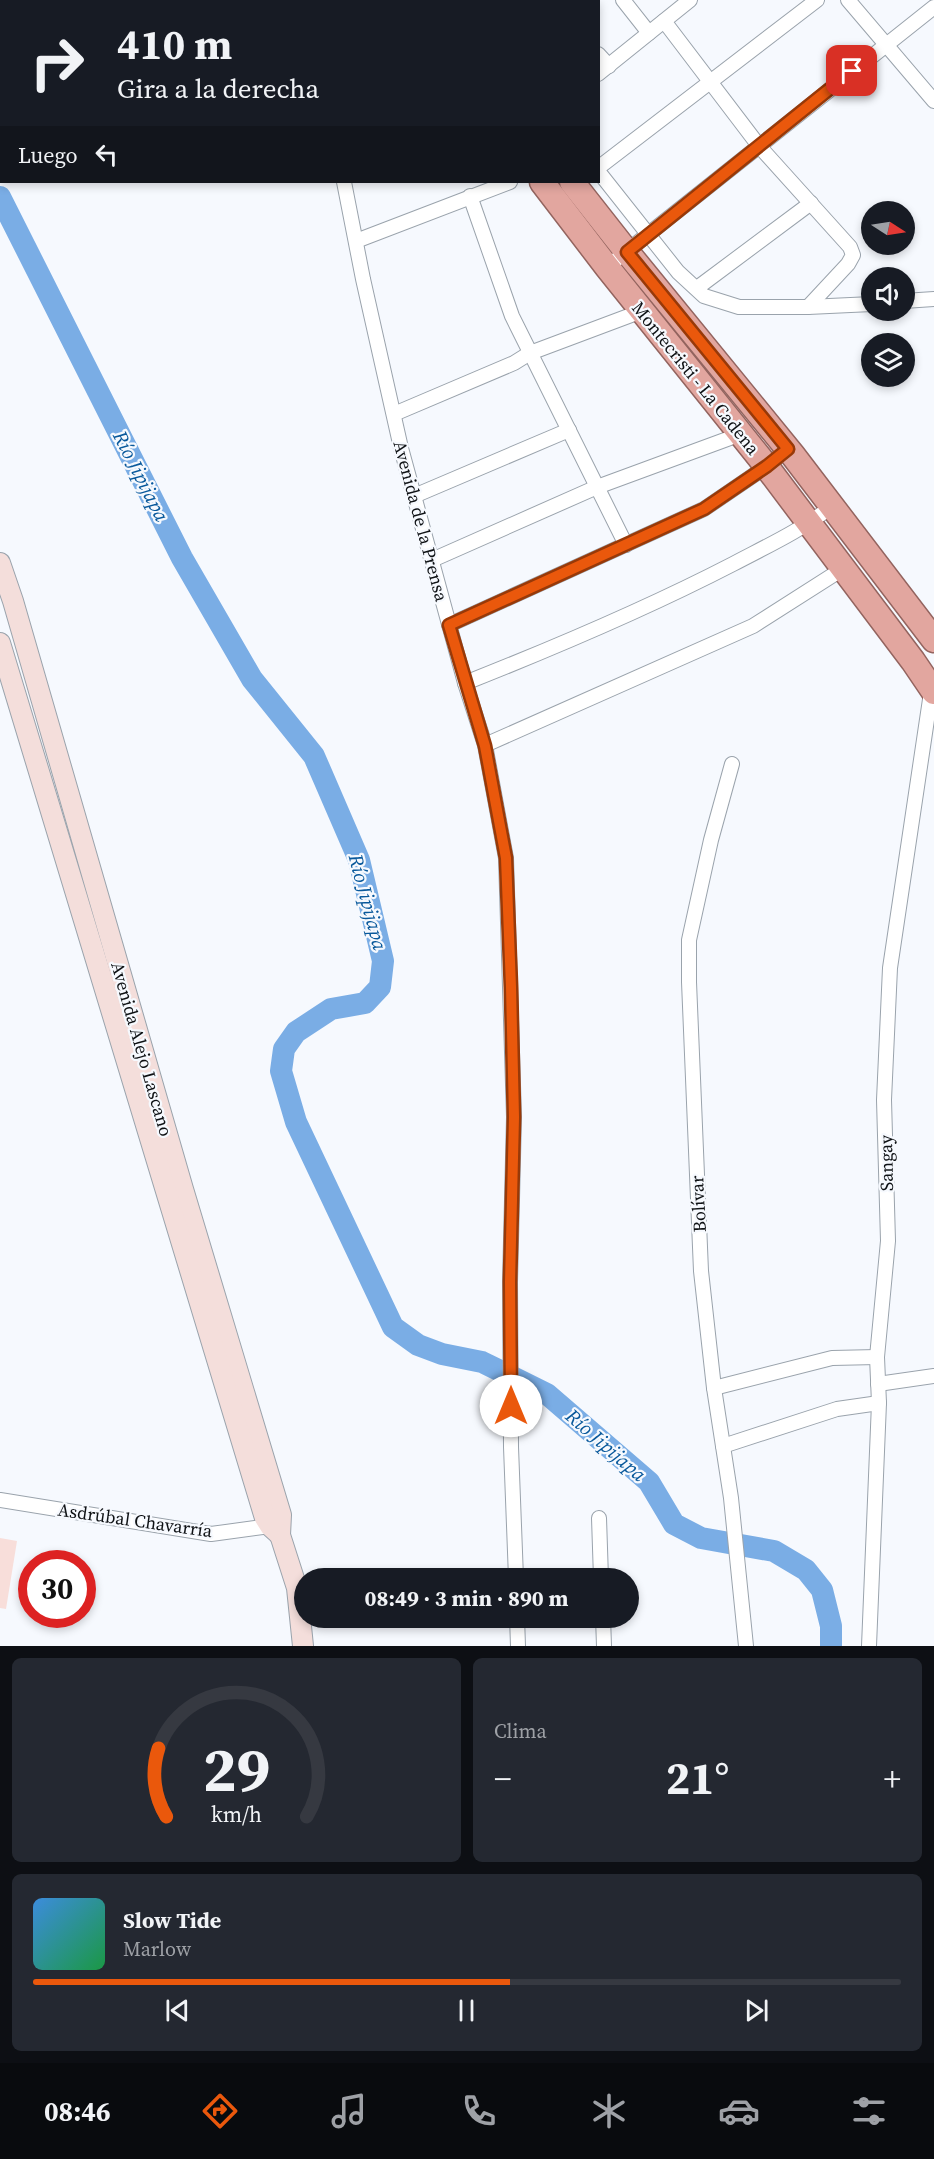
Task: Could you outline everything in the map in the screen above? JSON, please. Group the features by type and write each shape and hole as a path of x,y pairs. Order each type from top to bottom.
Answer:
{"highway":[{"name":"Montecristi - La Cadena","path":"543,183 607,267 767,466 933,687"},
{"name":"Montecristi - La Cadena","path":"576,183 627,252 788,449 934,640"}],"main road":[{"name":"Avenida Alejo Lascano","path":"0,563 281,1515 275,1531"},
{"name":"Avenida Alejo Lascano","path":"0,646 265,1518 275,1531 297,1588 303,1646"}],"street":[{"path":"623,0 649,33"},
{"path":"604,70 690,0"},
{"path":"600,168 817,0"},
{"path":"848,0 934,101"},
{"path":"607,267 934,7"},
{"path":"664,21 759,146 850,247 853,255 808,307"},
{"path":"600,172 678,272 698,288 704,296 739,307 861,305"},
{"name":"Avenida de la Prensa","path":"344,183 414,496 465,683 485,746 506,858 514,1117 510,1282 516,1568"},
{"path":"356,241 507,183"},
{"path":"557,202 576,183"},
{"path":"470,196 512,316 626,545"},
{"path":"698,288 811,203"},
{"path":"915,300 934,299"},
{"path":"394,414 514,363 530,353 642,311"},
{"path":"414,496 568,430"},
{"path":"432,560 597,487 741,434"},
{"path":"449,625 704,509 788,449"},
{"path":"465,683 684,590 810,524 832,506"},
{"path":"485,746 753,626 844,568"},
{"name":"Sangay","path":"868,1646 879,1403 876,1357 888,1241 884,1100 890,968 933,687"},
{"name":"Bolívar","path":"732,764 708,850 689,940 691,1065 701,1271 714,1388 735,1534 746,1646"},
{"path":"714,1388 831,1358 876,1357"},
{"path":"878,1384 934,1376"},
{"path":"723,1446 837,1409 879,1403"},
{"name":"Asdrúbal Chavarría","path":"0,1500 211,1534 275,1531"},
{"path":"599,1518 601,1568"},
{"path":"517,1628 518,1646"},
{"path":"603,1628 604,1646"}],"shaded area":[{"path":"0,1538 17,1541 6,1609 0,1608"}],"waterway":[{"name":"Río Jipijapa","path":"0,197 182,558 252,679 314,756 359,860 383,961 380,987 365,1003 331,1009 296,1032 284,1049 281,1071 296,1122 393,1327 418,1345 442,1354 482,1362 547,1394 649,1482 674,1524 701,1538 774,1551 806,1570 822,1590 831,1626 831,1646"}],"route":[{"path":"511,1406 510,1282 514,1117 506,858 485,746 449,625 704,509 788,449 627,252 852,71"}]}
